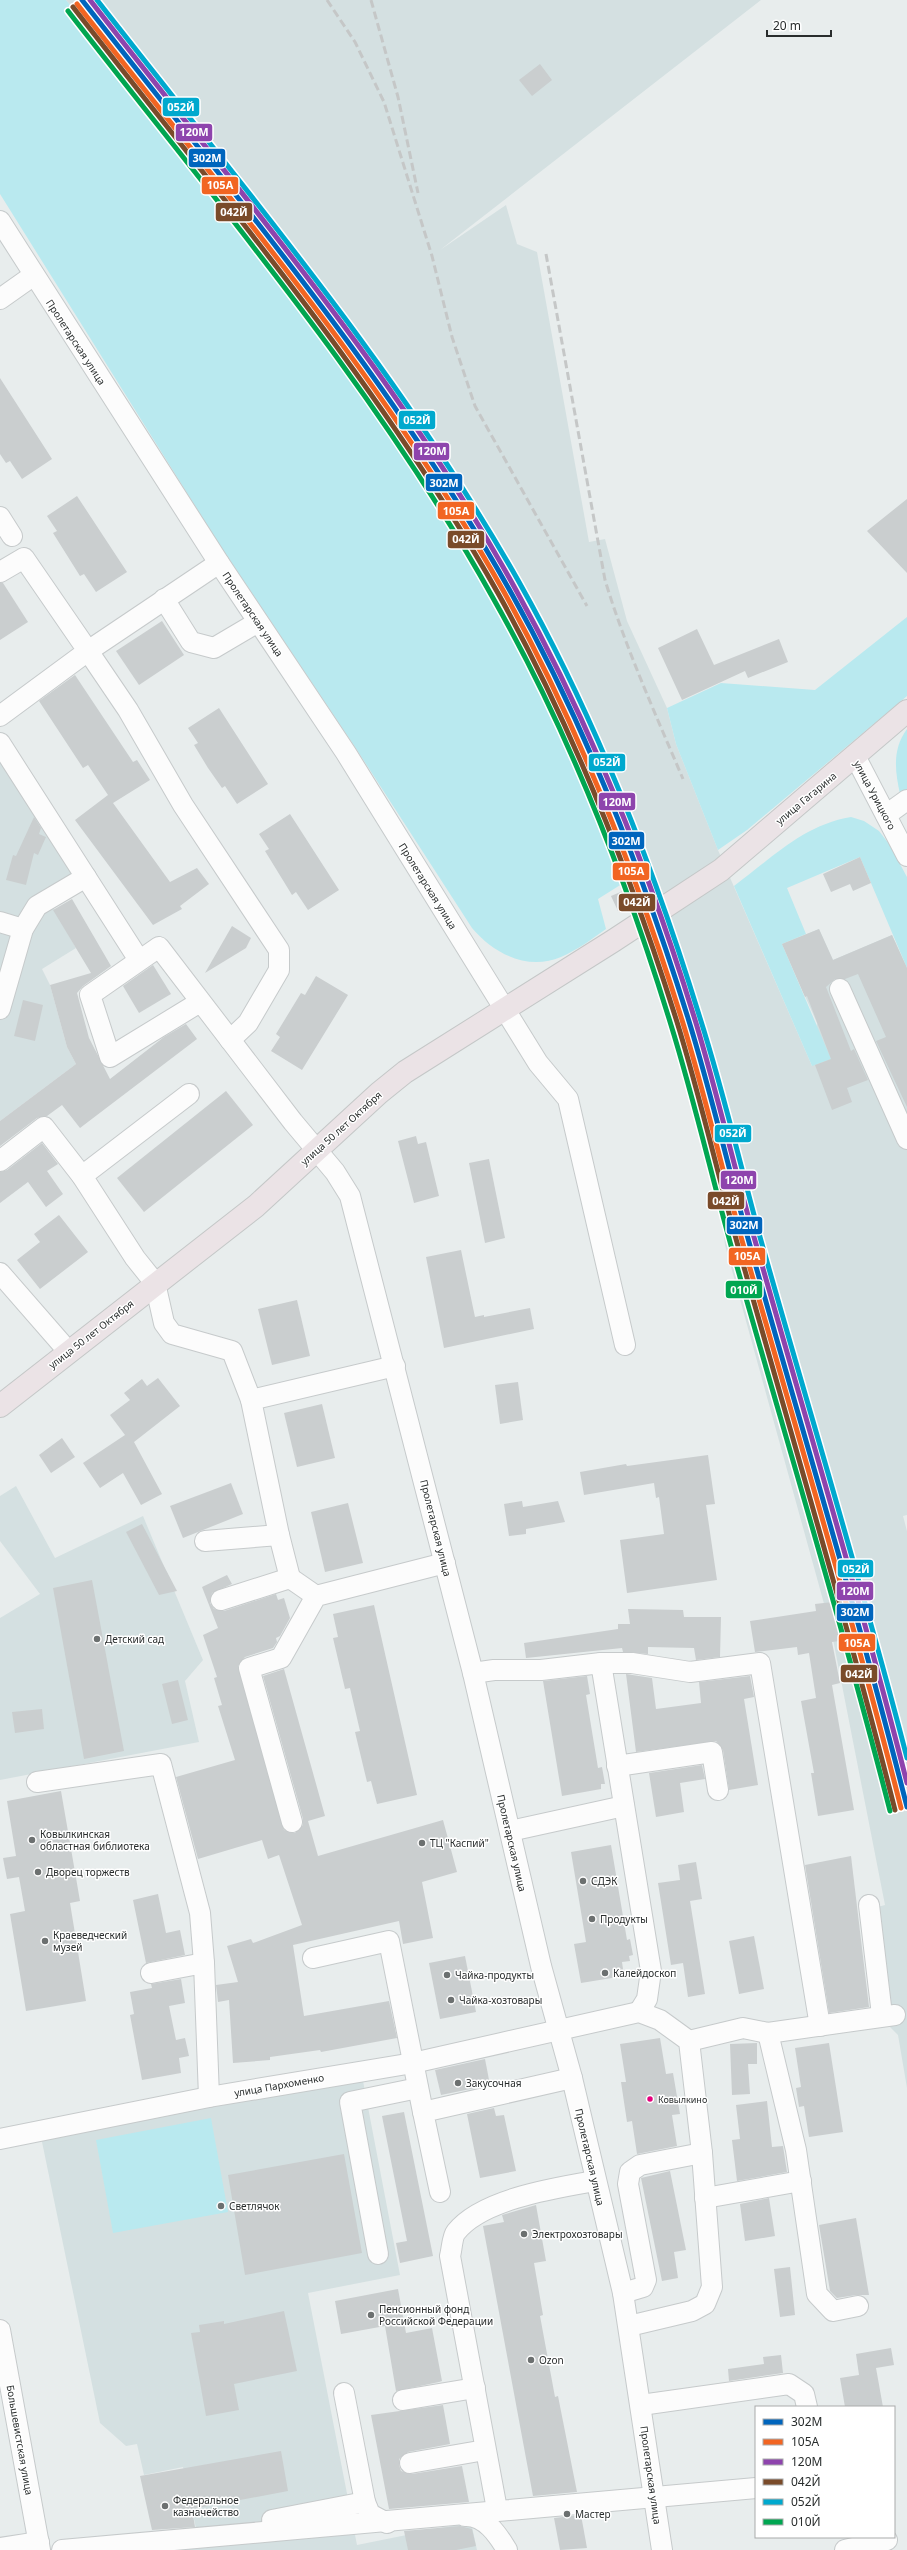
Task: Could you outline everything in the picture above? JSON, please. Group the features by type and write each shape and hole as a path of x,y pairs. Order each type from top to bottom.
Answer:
{"main road":[{"name":"улица Гагарина","path":"704,881 721,870 907,711"},
{"name":"улица 50 лет Октября","path":"0,1406 68,1351 256,1206 379,1093 405,1072 504,1008 613,941 704,881"}],"street":[{"name":"Пролетарская улица","path":"0,221 219,563 346,753 538,1063 568,1098 624,1345"},
{"path":"0,299 34,274"},
{"path":"0,517 12,536"},
{"path":"0,572 24,558 128,710 183,805 279,950 279,970 248,1023 230,1040"},
{"path":"0,716 88,651 219,563"},
{"path":"164,599 191,642 214,648 258,622"},
{"path":"0,743 139,960 90,995 110,1057 200,1002"},
{"name":"улица Урицкого","path":"855,756 907,856"},
{"path":"886,815 907,800"},
{"path":"0,1009 23,929 37,906 86,877"},
{"path":"0,922 23,929"},
{"name":"Пролетарская улица","path":"139,960 159,946 200,1002 335,1172 350,1196 473,1673 540,1966 572,2078 595,2181 623,2293 662,2550"},
{"path":"840,990 907,1139"},
{"path":"82,1176 189,1094"},
{"path":"0,1161 44,1127 82,1176 135,1258 156,1283 164,1323 172,1334 232,1352 251,1400 279,1535 290,1578 316,1596"},
{"path":"0,1273 68,1351"},
{"path":"251,1400 395,1366"},
{"path":"205,1541 279,1535"},
{"path":"292,1822 249,1668 281,1658 316,1596 445,1563"},
{"path":"221,1600 290,1578"},
{"path":"600,1663 651,1971 647,1999 639,2012 660,2020 689,2041 702,2153 712,2287 705,2304 692,2310 628,2326"},
{"path":"473,1673 494,1670 541,1670 600,1663 632,1663 690,1672 760,1663 820,2026"},
{"path":"617,1766 712,1752 718,1790"},
{"path":"37,1782 161,1764 200,1913 204,1963 209,2097"},
{"path":"510,1831 624,1806"},
{"path":"689,2041 743,2028 768,2033 889,2015 869,1905"},
{"path":"313,1958 389,1941 440,2192"},
{"path":"151,1973 204,1963"},
{"name":"улица Пархоменко","path":"0,2139 209,2097 413,2063 639,2012"},
{"path":"768,2033 801,2181 817,2294 833,2311 858,2306"},
{"path":"423,2112 572,2078"},
{"path":"378,2254 350,2102 418,2088"},
{"path":"623,2293 643,2287 646,2280 628,2184 630,2172 640,2165 702,2153"},
{"path":"496,2504 450,2256 455,2233 475,2214 538,2191 595,2181"},
{"path":"705,2198 801,2181"},
{"name":"Большевистская улица","path":"0,2330 39,2546"},
{"path":"641,2405 789,2384 804,2394 807,2406"},
{"path":"403,2400 475,2388"},
{"path":"344,2393 365,2502 370,2514 381,2522 409,2523 442,2516 473,2515 495,2531 507,2550"},
{"path":"410,2463 485,2450"},
{"path":"62,2550 755,2488"},
{"path":"211,2532 365,2502"},
{"path":"845,2550 888,2540"},
{"path":"0,2548 39,2546"}],"shaded area":[{"path":"0,0 66,0 282,264 312,303 407,438 451,508 532,652 602,801 633,877 598,899 606,929 579,948 549,961 524,961 512,958 501,952 472,928 355,747 217,541 0,194"},
{"path":"66,0 761,0 440,250 506,205 517,244 537,252 589,542 605,539 627,621 667,708 676,744 718,850 812,1066 817,1023 782,944 819,929 833,960 892,935 907,968 907,1515 903,1516 907,1531 907,2088 898,2035 886,2023 863,1911 885,1905 831,1629 725,1245 713,1134 653,933 609,814 565,717 523,635 428,472 311,302"},
{"path":"907,617 907,696 747,830 718,850 676,744 667,708 721,683 815,690"},
{"path":"907,729 907,789 900,794 896,760 899,744"},
{"path":"0,756 78,882 53,908 76,948 42,969 50,985 67,1047 76,1064 0,1121"},
{"path":"851,817 864,821 879,831 889,844 907,877 907,968 860,857 787,888 806,934 782,944 831,1059 812,1066 734,886 775,854 803,835 834,821"},
{"name":"Детский сад","path":"16,1486 55,1558 143,1516 203,1660 185,1681 199,1742 0,1780 0,1618 40,1594 0,1541 0,1496"},
{"path":"363,2081 400,2275 308,2293 357,2545 471,2522 477,2550 185,2550 183,2541 198,2538 183,2467 144,2475 137,2444 126,2446 100,2423 41,2137"},
{"path":"211,2118 228,2212 113,2233 96,2140"}],"building":[{"path":"540,64 552,80 532,96 519,80"},
{"path":"0,378 52,459 22,479 10,461 6,463 0,454"},
{"path":"77,496 127,572 96,592 84,574 80,576 53,533 57,531 47,516"},
{"path":"907,499 907,573 867,531"},
{"path":"0,583 3,583 28,622 0,640"},
{"path":"162,621 184,655 139,685 116,651"},
{"path":"697,629 714,665 779,639 788,662 748,678 745,671 682,700 658,648"},
{"path":"75,675 133,762 137,760 150,780 113,803 170,882 197,868 209,884 180,906 182,909 153,925 75,820 108,795 88,765 83,768 39,701"},
{"path":"219,708 268,784 237,804 225,786 222,788 208,768 194,745 198,743 188,728"},
{"path":"290,814 339,890 308,910 296,892 292,895 265,851 269,849 259,834"},
{"path":"34,817 41,828 39,834 46,837 38,855 34,853 26,885 6,880 13,855 16,856"},
{"path":"860,857 871,883 853,891 850,884 831,892 823,874"},
{"path":"635,886 641,901 618,911 611,896"},
{"path":"72,899 111,966 83,986 77,993 89,1038 110,1079 164,1037 186,1024 197,1039 80,1128 62,1105 47,1116 37,1118 0,1146 0,1121 76,1064 67,1047 50,985 91,973 53,910"},
{"path":"232,926 251,938 246,948 205,973"},
{"path":"819,929 833,960 892,935 907,968 907,1107 876,1041 886,1037 858,974 845,979 835,979 826,987 851,1051 854,1049 868,1080 847,1088 852,1102 832,1110 815,1065 831,1059 807,996 805,997 782,944"},
{"path":"153,965 171,994 139,1013 123,986"},
{"path":"316,976 348,995 302,1070 271,1051 280,1037 276,1034 301,993 305,995"},
{"path":"23,1000 43,1005 35,1041 14,1036"},
{"path":"226,1091 253,1125 144,1212 117,1178"},
{"path":"416,1136 418,1144 426,1142 439,1196 414,1203 398,1141"},
{"path":"42,1143 58,1164 47,1171 63,1194 46,1207 28,1182 0,1203 0,1172 7,1170"},
{"path":"489,1159 505,1238 485,1243 469,1163"},
{"path":"59,1215 88,1252 40,1289 17,1260 40,1242 34,1234"},
{"path":"461,1250 475,1317 484,1315 484,1317 530,1308 534,1329 444,1348 426,1257"},
{"path":"297,1300 310,1356 272,1365 258,1309"},
{"path":"158,1378 180,1406 134,1442 162,1494 141,1505 123,1473 100,1488 83,1463 125,1435 110,1415 130,1400 124,1393 142,1379 147,1386"},
{"path":"518,1382 523,1420 500,1424 495,1385"},
{"path":"322,1404 335,1458 297,1467 284,1413"},
{"path":"62,1438 75,1457 51,1473 39,1455"},
{"path":"708,1455 715,1504 706,1505 717,1580 627,1593 620,1540 664,1534 659,1497 656,1498 654,1483 584,1495 580,1472 626,1464 627,1466"},
{"path":"231,1483 243,1514 183,1538 170,1506"},
{"path":"522,1501 523,1507 558,1501 565,1522 526,1529 526,1534 509,1536 504,1504"},
{"path":"348,1503 363,1563 325,1572 311,1512"},
{"path":"142,1524 177,1591 159,1595 126,1532"},
{"path":"227,1575 232,1584 212,1593 210,1603 214,1609 224,1611 276,1594 278,1600 284,1598 290,1618 280,1636 276,1638 277,1642 273,1648 245,1657 238,1666 284,1830 295,1833 303,1825 303,1819 263,1676 284,1669 325,1816 308,1821 318,1856 443,1820 457,1872 422,1882 433,1938 403,1944 399,1921 293,1945 304,2016 389,2001 397,2038 321,2052 320,2050 270,2057 270,2060 233,2063 229,2000 218,2002 216,1985 238,1982 227,1946 251,1939 253,1943 302,1925 279,1855 268,1859 262,1840 198,1859 176,1777 235,1760 218,1706 222,1705 214,1678 217,1677 203,1635 218,1628 202,1587"},
{"path":"92,1580 124,1751 84,1759 53,1588"},
{"path":"833,1602 839,1641 832,1642 840,1683 832,1685 854,1810 818,1816 811,1773 814,1773 801,1701 816,1698 809,1653 798,1655 797,1647 755,1652 750,1621 816,1611 815,1604"},
{"path":"374,1605 417,1795 377,1804 371,1781 367,1782 355,1732 360,1731 350,1688 345,1689 333,1638 338,1637 333,1614"},
{"path":"628,1609 683,1610 684,1617 721,1617 720,1657 696,1660 694,1648 648,1647 648,1654 623,1652 622,1648 526,1658 524,1643 618,1629 618,1624 630,1624"},
{"path":"626,1674 652,1678 656,1709 701,1703 699,1682 750,1676 754,1697 744,1699 758,1785 729,1790 723,1750 716,1741 636,1752"},
{"path":"587,1676 590,1694 586,1695 598,1768 602,1767 605,1784 601,1784 601,1789 562,1796 543,1681"},
{"path":"178,1680 188,1720 172,1724 162,1684"},
{"path":"42,1709 44,1729 15,1733 12,1712"},
{"path":"702,1765 705,1779 680,1783 684,1812 656,1817 649,1773"},
{"path":"61,1791 80,1901 70,1903 86,2001 26,2011 10,1914 25,1911 19,1877 7,1879 3,1858 16,1856 7,1801"},
{"path":"611,1845 627,1940 630,1939 633,1955 629,1956 630,1961 622,1962 624,1976 581,1983 574,1944 586,1942 571,1852"},
{"path":"851,1856 869,2007 829,2013 805,1865"},
{"path":"696,1862 702,1899 690,1901 705,1994 688,1997 683,1963 671,1965 658,1883 680,1880 678,1865"},
{"path":"158,1894 166,1933 180,1930 185,1955 146,1963 133,1900"},
{"path":"754,1936 764,1989 739,1994 729,1941"},
{"path":"465,1956 476,2012 440,2019 429,1963"},
{"path":"181,1979 185,2003 169,2006 176,2040 185,2038 189,2056 179,2058 181,2073 142,2080 130,2015 134,2014 130,1992 152,1988 151,1984"},
{"name":"Ковылкино","path":"660,2038 666,2074 673,2073 680,2114 672,2115 677,2146 637,2154 632,2121 627,2122 621,2082 626,2082 620,2044"},
{"path":"757,2043 757,2064 748,2064 750,2094 732,2095 730,2044"},
{"path":"829,2043 843,2132 809,2137 804,2106 799,2107 796,2088 801,2087 795,2048"},
{"path":"485,2059 490,2085 441,2095 435,2070"},
{"path":"767,2101 772,2147 783,2146 787,2172 737,2181 732,2140 740,2139 736,2105"},
{"path":"494,2108 496,2116 504,2115 516,2171 480,2178 467,2114"},
{"path":"404,2112 433,2256 400,2263 396,2243 407,2241 382,2116"},
{"path":"344,2154 362,2253 245,2275 228,2175"},
{"path":"670,2171 686,2250 674,2252 678,2278 662,2281 641,2178"},
{"path":"769,2198 775,2236 745,2241 740,2204"},
{"path":"536,2205 546,2261 534,2263 543,2315 540,2316 555,2397 558,2396 577,2492 533,2496 483,2226 504,2222 502,2215"},
{"path":"856,2218 869,2295 856,2295 837,2298 830,2291 819,2225"},
{"path":"790,2267 795,2315 780,2317 774,2269"},
{"path":"398,2289 406,2333 432,2328 442,2381 396,2391 385,2326 341,2334 335,2301"},
{"path":"284,2311 297,2371 234,2384 239,2410 206,2416 191,2333 200,2332 199,2325 224,2321 224,2324"},
{"path":"891,2348 894,2365 876,2368 883,2406 845,2406 840,2378 859,2375 856,2354"},
{"path":"781,2355 783,2373 729,2381 728,2369 764,2364 763,2357"},
{"path":"443,2405 450,2444 408,2452 399,2459 399,2465 401,2471 412,2474 462,2466 469,2502 389,2509 371,2415"},
{"path":"281,2451 288,2491 192,2509 195,2527 152,2530 140,2476"},
{"path":"581,2515 587,2548 560,2550 554,2518"},
{"path":"460,2526 472,2529 476,2546 456,2550 408,2550 404,2531"}],"railway":[{"path":"85,0 107,32"},
{"path":"327,0 355,42 384,102 432,256 452,337 475,406 587,606"},
{"path":"371,0 398,97 418,193"},
{"path":"546,254 605,580 622,631 683,779"}],"transit line":[{"name":"302М","path":"82,0 307,287 413,434 463,511 509,589 563,692 610,799 631,853 688,1018 749,1242 870,1665 907,1807"},
{"name":"120М","path":"90,0 315,287 369,360 421,435 470,511 516,590 570,694 639,856 696,1023 712,1078 748,1217 871,1648 907,1783"},
{"name":"052Й","path":"97,0 319,284 424,429 473,505 519,582 547,634 598,741 643,850 700,1018 724,1100 760,1237 872,1627 907,1758"},
{"name":"105А","path":"77,4 302,290 356,363 458,514 504,592 557,695 604,802 625,856 682,1020 743,1244 844,1596 901,1808"},
{"name":"042Й","path":"73,7 297,293 351,366 403,441 453,517 499,595 552,698 599,804 620,858 677,1022 738,1246 838,1598 895,1810"},
{"name":"010Й","path":"68,11 292,297 346,369 398,444 447,520 493,598 521,649 571,753 594,807 635,915 671,1025 732,1249 853,1670 890,1811"}],"place":[{"name":"Детский сад","path":"97,1639"},
{"name":"Ковылкинская областная библиотека","path":"32,1840"},
{"name":"ТЦ \"Каспий\"","path":"422,1843"},
{"name":"Дворец торжеств","path":"38,1872"},
{"name":"СДЭК","path":"583,1881"},
{"name":"Продукты","path":"592,1919"},
{"name":"Краеведческий музей","path":"45,1941"},
{"name":"Калейдоскоп","path":"605,1973"},
{"name":"Чайка-продукты","path":"447,1975"},
{"name":"Чайка-хозтовары","path":"451,2000"},
{"name":"Закусочная","path":"458,2083"},
{"name":"Ковылкино","path":"650,2099"},
{"name":"Светлячок","path":"221,2206"},
{"name":"Электрохозтовары","path":"524,2234"},
{"name":"Пенсионный фонд Российской Федерации","path":"371,2315"},
{"name":"Ozon","path":"531,2360"},
{"name":"Федеральное казначейство","path":"165,2506"},
{"name":"Мастер","path":"567,2514"}]}
